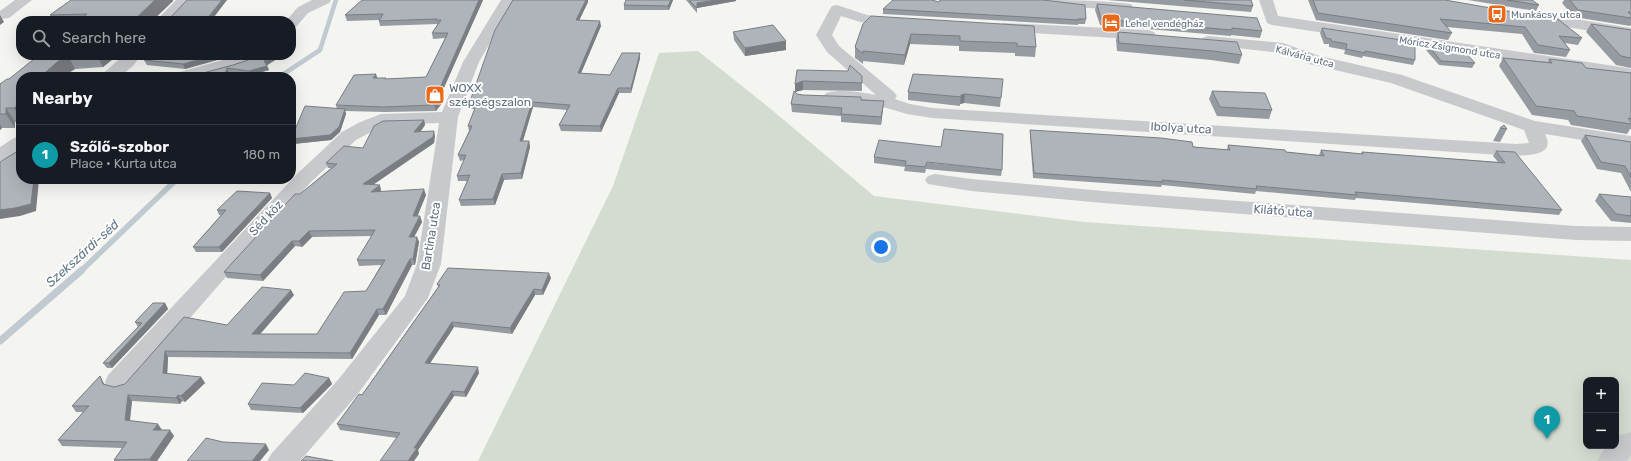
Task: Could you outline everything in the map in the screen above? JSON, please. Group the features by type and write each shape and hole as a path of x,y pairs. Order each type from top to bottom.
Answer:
{"street":[{"path":"4,15 25,0"},
{"path":"169,16 184,0"},
{"path":"296,18 303,10 324,0"},
{"name":"Bartina utca","path":"282,461 347,388 416,298 429,264 449,117 471,62 508,0"},
{"path":"1039,0 1140,8"},
{"path":"1266,0 1265,19 1283,48"},
{"path":"888,96 833,48 824,35 834,5 864,19 917,23"},
{"path":"1516,14 1631,34"},
{"name":"Móricz Zsigmond utca","path":"1265,19 1543,62 1628,73"},
{"path":"986,27 1162,36"},
{"name":"Kálvária utca","path":"1192,39 1283,48 1315,60 1396,79 1541,128 1631,142"},
{"path":"114,72 129,60"},
{"path":"201,72 244,60"},
{"name":"Ibolya utca","path":"818,96 864,98 887,102 907,110 932,113 1516,150 1530,149 1539,146 1541,128"},
{"name":"Séd köz","path":"118,382 304,177 349,136 365,126 381,120 449,117"},
{"path":"0,155 16,145"},
{"name":"Kilátó utca","path":"935,180 971,185 1118,198 1576,233 1631,234"},
{"path":"1612,461 1622,445 1631,443"}],"shaded area":[{"path":"698,51 772,110 874,196 1084,222 1631,260 1631,461 478,461 613,186 659,53"}],"building":[{"path":"71,0 155,0 138,16 84,16 87,14 50,15"},
{"path":"187,0 222,0 209,16 172,16"},
{"path":"362,0 479,0 436,97 440,97 434,105 383,107 336,105 354,75 376,74 373,78 386,78 385,79 426,77 448,33 432,33 441,20 436,20 437,19 379,21 383,14 345,15"},
{"path":"513,0 586,0 576,20 600,21 578,73 610,75 622,53 640,53 631,88 618,88 600,126 559,125 570,105 532,102 520,141 529,141 521,173 502,174 493,199 459,200 470,175 457,176 466,155 458,155 472,126 468,126 477,103 469,104 495,30"},
{"path":"626,0 671,0 668,6 624,5"},
{"path":"689,0 717,0 697,3 697,8"},
{"path":"893,0 932,0 939,2 940,0 1043,0 1085,5 1086,19 1078,19 1079,20 883,9"},
{"path":"1184,0 1251,0 1253,6"},
{"path":"1313,0 1445,0 1559,20 1582,38 1559,36 1570,50 1538,45 1525,27 1440,19 1452,33 1318,13"},
{"path":"1507,0 1532,0 1539,5"},
{"path":"1570,0 1631,0 1631,12 1628,12 1631,15 1631,18 1578,10"},
{"path":"1097,4 1257,18 1262,31 1232,28 1232,30 1101,19"},
{"path":"871,16 1034,26 1036,47 1017,46 1017,43 960,41 960,36 911,34 905,55 863,51 863,54 855,47 863,24"},
{"path":"1591,24 1631,30 1631,58 1621,56"},
{"path":"773,25 786,41 745,48 733,32"},
{"path":"1322,28 1415,42 1415,60 1346,49 1347,44 1331,41 1331,39 1326,38"},
{"path":"1118,32 1237,42 1242,55 1119,43"},
{"path":"1428,45 1464,51 1475,63 1441,61"},
{"path":"1503,58 1552,63 1549,59 1582,63 1586,68 1631,73 1631,119 1628,118 1631,124 1577,116 1574,111 1536,106"},
{"path":"33,60 60,60 46,72 18,72"},
{"path":"144,60 198,60 183,64"},
{"path":"248,60 266,60 264,61 267,66 249,71 227,68 226,72 207,72"},
{"path":"850,65 862,76 862,83 803,81 795,84 797,70 848,71"},
{"path":"16,73 16,107 6,108 6,114 0,114 0,84"},
{"path":"913,74 1003,79 1001,98 965,94 961,95 961,97 908,92"},
{"path":"794,91 797,94 803,95 861,97 861,100 884,101 881,117 841,114 842,108 791,104"},
{"path":"1212,91 1265,93 1272,110 1220,107"},
{"path":"305,106 345,109 339,127 330,135 296,138 296,127"},
{"path":"424,120 414,132 434,131 433,137 363,184 380,185 371,192 424,189 413,216 420,216 409,237 417,237 413,259 410,259 383,309 377,309 350,353 165,351 163,373 201,377 181,396 178,395 176,398 128,395 125,420 158,424 153,430 170,430 150,459 114,460 127,442 58,440 89,406 72,406 100,376 103,384 114,387 125,384 184,317 227,325 262,287 291,290 252,334 317,334 344,292 366,291 385,260 357,260 375,230 309,231 299,241 292,241 260,275 224,272 295,194 300,194 337,164 326,163 344,146 363,148 374,126 383,121"},
{"path":"1504,125 1507,129 1500,128"},
{"path":"944,129 1003,134 1002,170 927,162 925,167 905,165 906,161 874,157 879,140 941,147"},
{"path":"1030,130 1161,138 1192,142 1193,147 1230,150 1228,145 1285,150 1286,152 1324,156 1321,150 1505,163 1496,151 1515,152 1562,210 1355,192 1357,195 1256,186 1257,189 1162,180 1163,182 1034,173"},
{"path":"1585,135 1631,142 1631,177 1625,166 1601,162"},
{"path":"16,152 16,184 33,184 31,204 0,210 0,162"},
{"path":"237,191 270,193 219,247 193,247 226,210 217,210"},
{"path":"1599,194 1631,197 1631,216 1616,214"},
{"path":"448,268 549,273 542,290 534,289 510,328 452,322 425,363 478,367 464,392 452,391 414,448 417,448 408,461 380,461 400,433 337,424 359,394 362,395 440,285 437,284"},
{"path":"153,303 165,303 109,363 103,363 142,323 135,322"},
{"path":"305,373 329,378 300,408 248,404 262,383 294,385"},
{"path":"206,438 223,442 266,444 252,461 187,461"},
{"path":"306,456 333,461 301,461"}],"waterway":[{"name":"Szekszárdi-séd","path":"287,72 320,50 336,0"},
{"name":"Szekszárdi-séd","path":"81,271 172,184"},
{"name":"Szekszárdi-séd","path":"0,341 82,270"}],"place":[{"name":"Munkácsy utca","path":"1497,14"},
{"name":"Lehel vendégház","path":"1111,23"},
{"name":"WOXX szépségszalon","path":"435,95"},
{"name":"Szőlő-szobor","path":"1547,439"}]}
